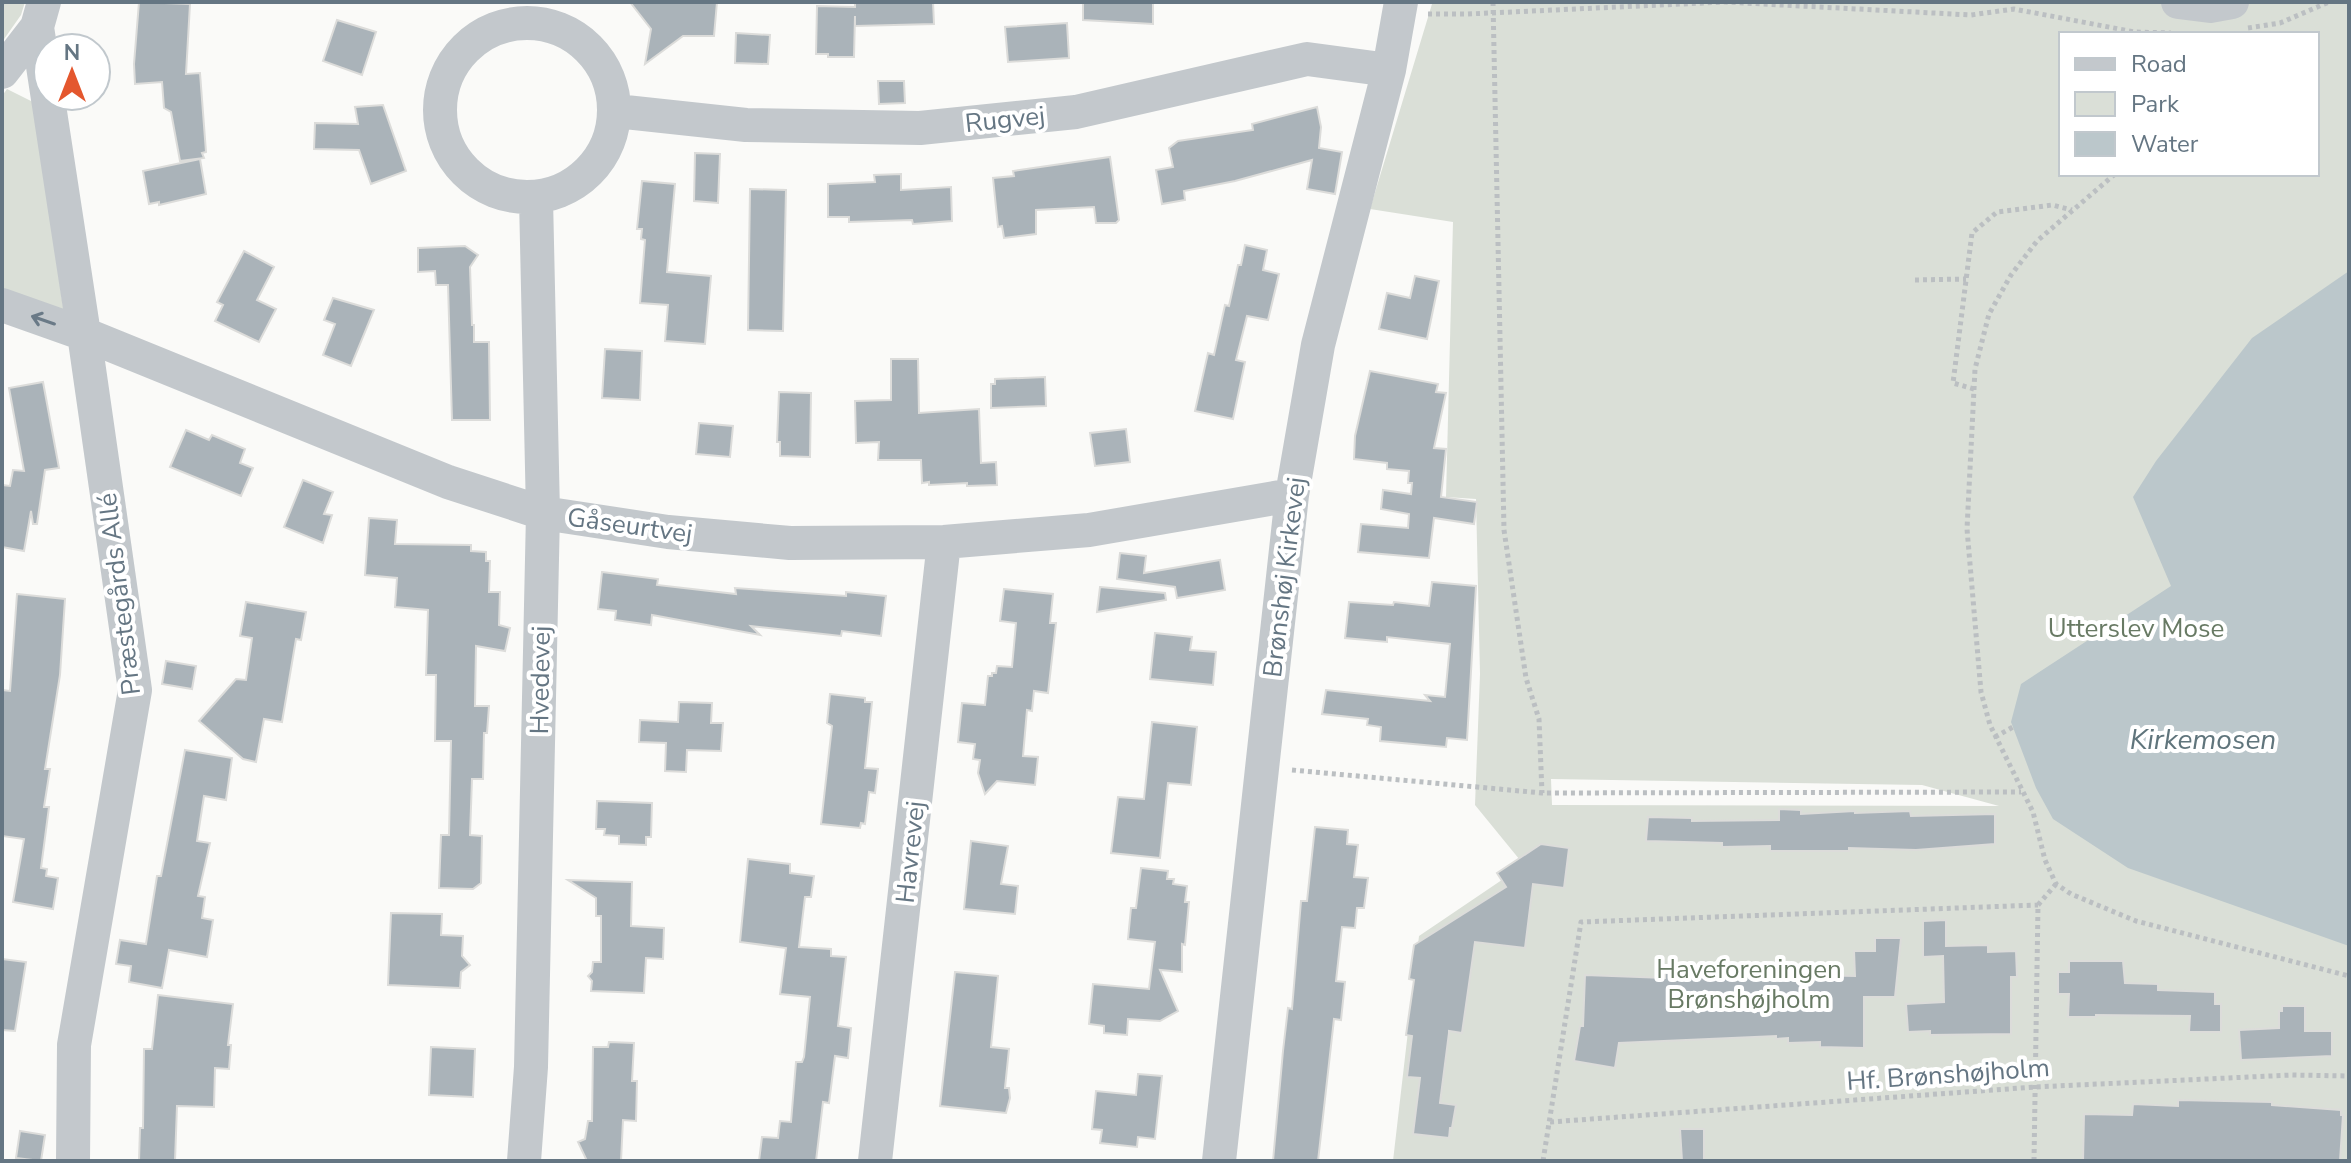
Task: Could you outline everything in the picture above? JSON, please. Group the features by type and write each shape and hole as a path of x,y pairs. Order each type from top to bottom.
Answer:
{"street":[{"path":"2179,17 2210,6 2235,16"},
{"name":"Brønshøj Kirkevej","path":"1219,1161 1292,495 1318,345 1389,70 1400,8"},
{"path":"548,13 596,55 611,81 616,111 609,142 593,170 567,189 536,198 503,195 473,180 451,155 440,123 441,90 455,59 479,36 548,13"},
{"path":"2,72 40,14"},
{"name":"Præstegårds Allé","path":"40,14 135,690 74,1045 73,1161"},
{"name":"Rugvej","path":"616,111 746,125 920,128 1076,112 1307,59 1389,70"},
{"name":"Hvedevej","path":"524,1161 531,1067 543,513 536,198"},
{"name":"Gåseurtvej","path":"2,305 84,334 448,482 543,513 668,532 790,543 944,542 1089,530 1292,495"},
{"name":"Havrevej","path":"875,1161 944,542"}],"path":[{"path":"1493,2 1504,530 1526,678 1539,719 1542,793"},
{"path":"1400,8 1468,14 1725,2 1971,15 2014,9 2135,32 2179,17"},
{"path":"2235,16 2280,23 2329,2"},
{"path":"2113,176 2037,241 2011,275 1989,314 1975,369 1967,529 1981,692 1990,725 2033,812 2045,860 2056,884 2071,894 2136,921 2349,976"},
{"path":"1974,389 1953,383 1972,233 1997,212 2052,205 2073,210"},
{"path":"1915,280 1966,279"},
{"path":"1995,737 2013,727"},
{"path":"1262,767 1542,793 2021,792"},
{"path":"2034,1161 2038,905 2056,884"},
{"path":"1543,1161 1581,922 2038,905"},
{"name":"Hf. Brønshøjholm","path":"1550,1122 2035,1087 2292,1075 2349,1076"}],"green space":[{"path":"2,2 25,2 21,15 2,42"},
{"path":"2349,2 2349,1161 1393,1161 1419,936 1524,865 1475,805 1480,674 1476,499 1446,497 1453,222 1370,209 1432,4","holes":["1551,779 1922,785 1999,806 1552,805"]},
{"path":"7,89 32,102 64,313 2,290 2,96"}],"water":[{"name":"Kirkemosen","path":"2349,271 2349,946 2128,868 2053,819 2036,788 2011,722 2021,684 2171,586 2133,497 2156,461 2252,338"}],"building":[{"path":"139,2 190,4 186,74 200,73 204,158 180,161 171,112 164,108 162,82 135,84"},
{"path":"630,2 717,2 714,36 683,36 645,64 651,29"},
{"path":"855,2 933,2 934,24 855,26 855,16 854,57 816,54 817,6 855,7"},
{"path":"1083,2 1153,2 1153,24 1083,20"},
{"path":"337,20 376,32 362,75 323,61"},
{"path":"1067,23 1069,58 1008,62 1005,27"},
{"path":"736,33 770,35 768,64 735,63"},
{"path":"878,81 904,81 905,103 879,104"},
{"path":"383,105 406,171 371,184 359,150 314,149 315,123 358,124 355,107"},
{"path":"1317,107 1321,127 1319,148 1342,152 1335,194 1307,189 1312,160 1184,191 1185,200 1162,204 1156,170 1173,167 1169,148 1178,141 1253,130 1252,124"},
{"path":"695,153 720,154 718,203 694,201"},
{"path":"1110,157 1119,220 1116,223 1096,223 1094,207 1036,210 1036,234 1004,238 1002,226 998,227 993,178 1014,176 1013,171"},
{"path":"200,159 206,194 159,205 159,202 149,204 143,171"},
{"path":"901,174 901,190 951,187 952,221 913,224 912,220 849,222 849,217 828,217 828,184 875,182 874,175"},
{"path":"642,181 675,184 667,272 711,276 705,344 665,341 668,305 640,303 645,240 641,239 642,229 637,229"},
{"path":"750,189 786,190 783,331 748,330"},
{"path":"1245,245 1267,250 1263,270 1279,274 1268,320 1247,316 1236,360 1245,362 1233,419 1195,411 1208,353 1214,355 1225,305 1229,306"},
{"path":"465,246 478,255 470,267 472,325 474,342 489,342 490,420 452,420 448,285 436,285 435,271 418,272 418,248"},
{"path":"244,251 274,267 257,300 276,309 259,342 215,321 223,305 217,302"},
{"path":"1415,276 1439,281 1427,339 1379,329 1387,293 1410,298"},
{"path":"333,298 374,310 351,366 323,355 335,324 324,320"},
{"path":"605,349 642,351 640,400 602,398"},
{"path":"891,359 918,359 919,413 979,409 981,463 996,462 997,485 922,483 921,460 878,460 879,442 856,443 855,401 891,400"},
{"path":"1370,371 1438,384 1436,392 1446,393 1434,448 1446,449 1441,497 1477,502 1474,524 1434,518 1429,558 1358,552 1361,524 1408,528 1409,514 1381,509 1383,490 1411,494 1412,483 1408,483 1409,471 1387,469 1387,463 1354,459 1355,436"},
{"path":"1045,377 1046,406 991,408 991,384 995,384 995,379"},
{"path":"43,382 59,468 45,470 37,524 33,524 31,511 24,551 2,547 2,485 10,486 13,470 24,471 9,388"},
{"path":"779,392 811,393 810,457 780,456 780,442 777,442"},
{"path":"699,423 733,426 730,457 696,454"},
{"path":"1126,429 1130,462 1095,466 1090,433"},
{"path":"186,430 209,440 212,435 245,449 240,463 253,468 241,496 170,467"},
{"path":"303,480 333,492 324,514 332,515 323,543 284,527"},
{"path":"369,518 397,520 395,544 471,545 471,551 486,552 486,561 490,561 489,592 500,592 499,625 510,628 505,651 476,646 475,706 489,706 487,733 484,733 483,779 472,779 470,835 482,836 481,883 473,889 439,888 441,835 449,835 451,741 435,741 436,675 426,675 428,610 395,607 397,578 365,575"},
{"path":"1120,553 1146,556 1144,573 1220,560 1225,590 1177,598 1175,587 1117,579"},
{"path":"602,572 658,579 657,585 736,594 735,588 886,596 881,636 842,631 841,636 751,626 760,635 652,615 651,625 615,620 616,611 598,609"},
{"path":"1432,582 1476,586 1467,740 1447,738 1446,747 1380,741 1381,727 1367,725 1368,719 1322,714 1326,690 1430,701 1425,695 1445,697 1450,644 1387,637 1387,642 1345,638 1349,602 1429,606"},
{"path":"1100,587 1165,593 1166,600 1097,612"},
{"path":"1004,589 1053,594 1050,623 1056,623 1048,693 1034,691 1032,711 1027,710 1023,756 1038,757 1035,785 997,781 985,794 978,773 980,760 973,759 975,744 958,742 962,703 985,705 988,676 996,673 997,666 1012,667 1016,623 1000,621"},
{"path":"17,594 65,599 60,675 45,769 50,769 44,807 49,807 41,868 47,869 46,876 58,878 53,909 13,902 24,839 2,836 2,690 10,691"},
{"path":"246,602 306,612 301,640 296,639 282,722 264,719 256,762 243,759 199,721 236,679 246,680 252,638 240,636"},
{"path":"1155,633 1192,637 1190,650 1216,652 1213,685 1150,679"},
{"path":"166,661 196,666 192,689 162,684"},
{"path":"830,694 865,698 865,702 872,702 865,768 878,769 875,793 869,792 865,824 861,823 860,828 821,824 832,726 827,723"},
{"path":"679,702 712,703 711,723 723,723 721,751 687,750 686,772 665,771 666,743 639,742 640,720 678,722"},
{"path":"1152,722 1197,727 1191,785 1168,783 1160,858 1111,853 1118,797 1144,799"},
{"path":"185,750 232,758 226,800 204,796 197,841 210,843 198,896 205,897 202,918 213,920 207,957 169,950 162,988 129,982 131,966 116,964 120,940 146,944 157,876 161,876"},
{"path":"597,801 652,803 651,837 646,837 646,845 619,844 619,836 604,835 605,829 596,829"},
{"path":"1779,809 1801,810 1801,814 1910,811 1911,816 1995,814 1995,844 1916,850 1849,848 1849,851 1770,851 1770,846 1722,847 1722,843 1646,841 1648,817 1692,818 1692,821 1779,820"},
{"path":"1315,827 1348,830 1347,844 1358,845 1354,877 1368,878 1364,908 1357,908 1355,928 1342,927 1336,981 1345,982 1341,1020 1334,1019 1318,1161 1273,1161 1288,1008 1292,1009 1301,901 1307,901"},
{"path":"971,841 1008,846 1001,884 1018,886 1015,914 964,909"},
{"path":"1541,844 1569,848 1564,888 1533,884 1525,948 1475,942 1462,1033 1449,1031 1440,1103 1456,1105 1449,1138 1413,1134 1420,1078 1407,1077 1412,1036 1406,1035 1414,980 1409,979 1414,945 1506,887 1497,873"},
{"path":"748,859 790,864 790,873 814,876 811,897 805,897 799,947 831,949 831,956 846,957 838,1026 851,1028 848,1058 835,1056 829,1103 823,1102 816,1161 759,1161 762,1137 778,1138 780,1121 791,1122 796,1062 802,1062 804,1057 810,997 780,994 786,948 740,942"},
{"path":"1141,868 1168,871 1167,879 1174,879 1173,884 1187,886 1185,902 1189,902 1185,945 1182,944 1182,972 1160,970 1178,1011 1160,1021 1128,1019 1127,1035 1104,1033 1104,1026 1089,1024 1093,984 1149,989 1155,942 1128,939 1131,908 1136,908"},
{"path":"568,880 632,882 631,926 664,928 663,959 646,958 644,993 591,991 592,981 588,976 592,972 593,962 601,962 601,916 596,916 596,898"},
{"path":"391,913 442,914 441,935 463,936 462,956 470,965 461,972 460,988 388,985"},
{"path":"1946,920 1946,946 1988,945 1988,952 2016,951 2017,977 2011,977 2011,1034 1930,1035 1930,1031 1908,1032 1906,1004 1944,1002 1943,956 1923,957 1923,921"},
{"path":"1875,938 1901,938 1895,997 1864,997 1864,1048 1820,1047 1820,1042 1788,1043 1788,1038 1776,1039 1776,1036 1619,1043 1615,1068 1574,1061 1580,1026 1583,1026 1585,975 1665,978 1665,973 1720,973 1720,969 1766,966 1766,974 1808,971 1808,975 1855,976 1854,951 1875,951"},
{"path":"2,959 26,962 15,1031 2,1030"},
{"path":"2069,961 2123,961 2125,983 2158,984 2158,990 2215,992 2215,1004 2221,1004 2221,1032 2189,1032 2190,1016 2068,1017 2069,994 2058,994 2058,972 2069,972"},
{"path":"955,972 998,976 991,1047 1009,1049 1005,1088 1009,1088 1010,1098 1006,1113 940,1106"},
{"path":"158,995 233,1004 228,1045 231,1045 229,1069 215,1068 214,1107 177,1106 175,1161 139,1161 140,1128 143,1128 144,1049 152,1049"},
{"path":"2282,1006 2305,1006 2305,1031 2332,1031 2332,1056 2241,1060 2239,1030 2279,1028"},
{"path":"609,1042 634,1043 632,1081 637,1081 636,1121 623,1120 621,1161 587,1161 578,1142 585,1139 588,1121 592,1121 593,1047 608,1047"},
{"path":"431,1047 475,1049 473,1097 429,1095"},
{"path":"1138,1074 1162,1076 1155,1139 1138,1137 1137,1147 1100,1143 1102,1130 1092,1129 1096,1091 1136,1095"},
{"path":"2178,1100 2272,1102 2272,1105 2341,1110 2340,1161 2083,1161 2084,1114 2132,1115 2133,1104 2178,1106"},
{"path":"1680,1129 1704,1129 1704,1160 1682,1161"},
{"path":"20,1131 45,1135 41,1161 16,1158"}],"park label":[{"name":"Utterslev Mose","path":"2136,628"},
{"name":"Haveforeningen Brønshøjholm","path":"1749,984"}]}
